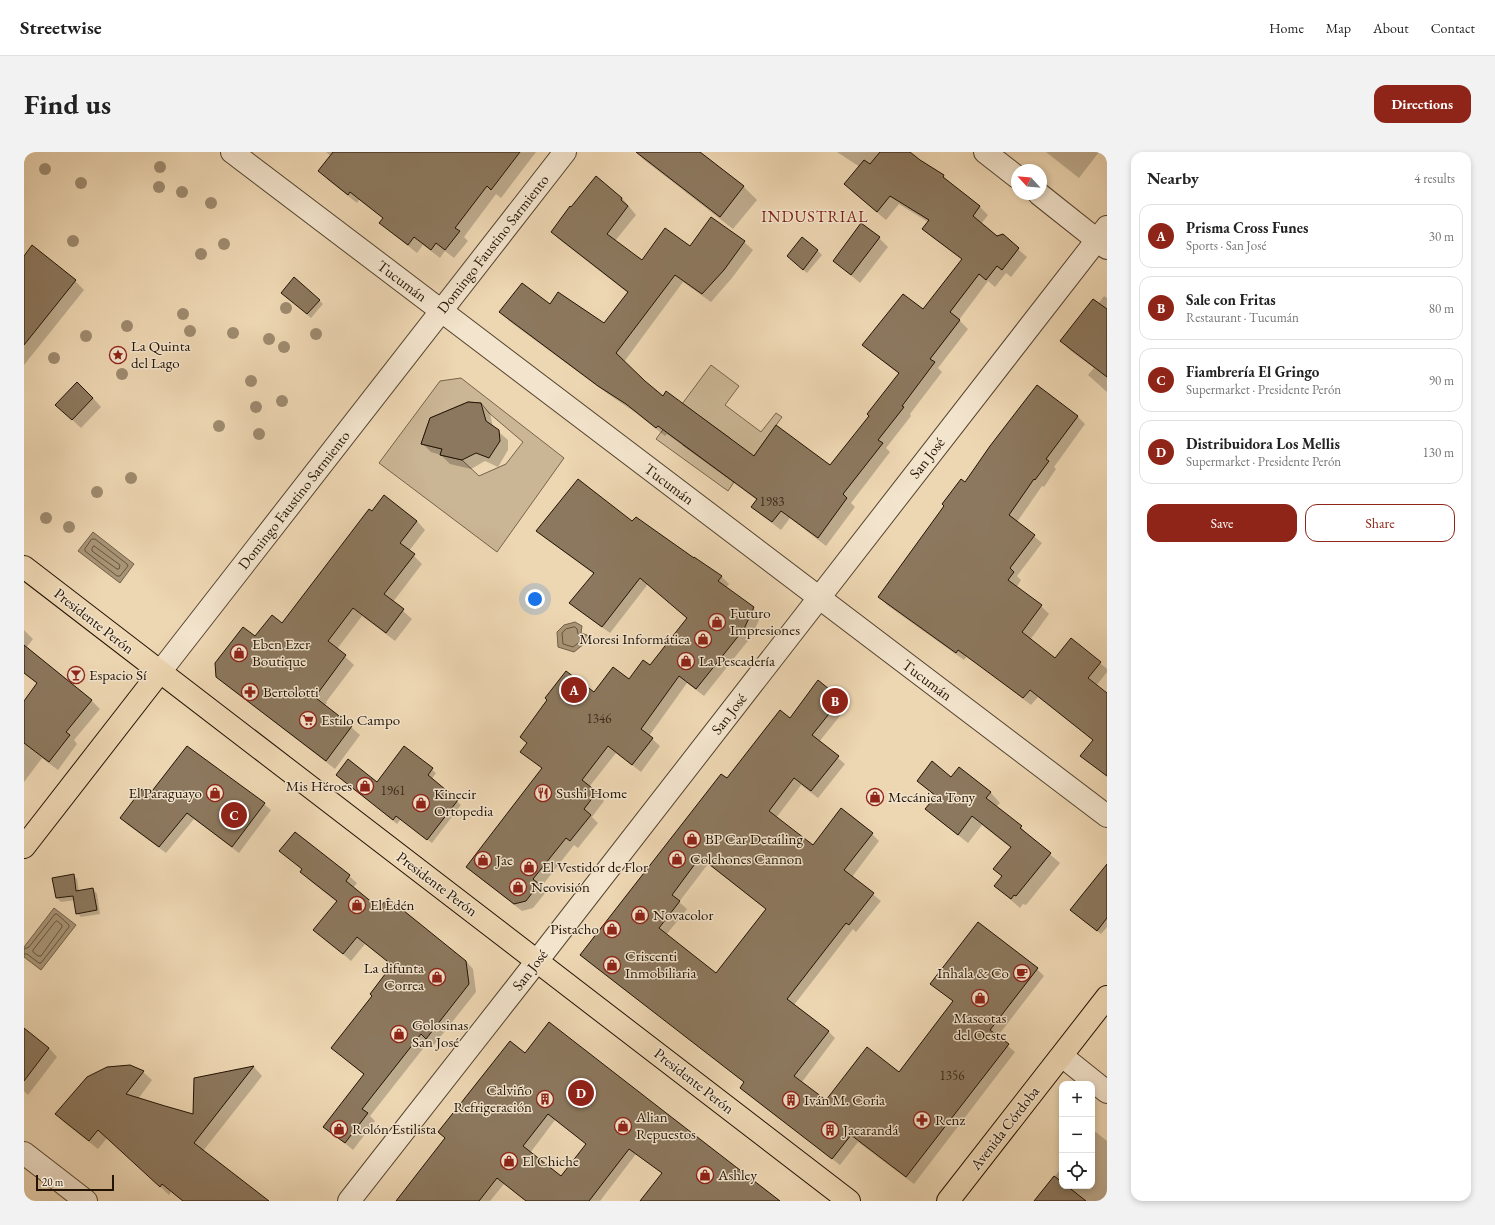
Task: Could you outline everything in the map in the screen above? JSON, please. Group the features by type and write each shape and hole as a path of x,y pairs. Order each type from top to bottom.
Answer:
{"main road":[{"name":"Presidente Perón","path":"24,567 849,1201"},
{"name":"Domingo Faustino Sarmiento","path":"24,847 160,672"},
{"name":"Avenida Córdoba","path":"948,1201 1107,997"}],"street":[{"name":"Tucumán","path":"232,152 1107,816"},
{"name":"Domingo Faustino Sarmiento","path":"160,672 565,152"},
{"path":"985,152 1011,172"},
{"path":"1047,200 1104,238"},
{"name":"San José","path":"349,1201 819,598 1104,238"},
{"path":"1062,1056 1107,1092"},
{"path":"24,1153 86,1201"}],"shaded area":[{"path":"711,365 739,386 725,405 761,432 776,413 782,417 751,460 730,438 702,418 683,445 734,482 728,491 656,439"},
{"path":"461,378 564,458 497,552 379,463 440,381","holes":["468,402 481,403 489,413 523,442 506,464 479,476 462,460 440,455 442,449 421,444 430,418"]}],"water":[{"path":"93,532 134,564 120,583 78,551"},
{"path":"575,622 582,626 581,633 587,635 590,639 574,652 558,647 557,632 564,625"},
{"path":"54,908 76,925 41,970 24,957 24,947"}],"building":[{"path":"333,152 520,152 491,190 487,186 455,228 460,231 445,250 436,243 431,250 414,237 408,245 379,223 383,218 350,192 348,195 318,171"},
{"path":"636,152 700,152 744,186 720,217"},
{"path":"880,152 910,152 944,175 943,177 980,206 973,216 997,236 1003,234 1019,248 1002,270 997,266 986,280 979,274 950,312 960,320 930,359 935,362 902,406 904,407 878,440 883,443 843,494 847,498 818,538 781,511 772,522 751,507 757,499 658,426 656,428 626,404 598,386 499,312 522,283 550,304 558,292 604,323 628,292 551,232 570,206 571,207 596,176 622,198 621,200 628,206 607,234 642,260 665,228 690,246 711,217 745,241 724,270 702,294 675,275 616,353 663,396 666,391 754,456 776,425 830,465 869,416 867,414 899,373 862,345 903,294 923,309 962,259 922,229 929,220 890,196 877,212 844,184 864,160 870,164"},
{"path":"861,223 880,237 851,275 833,261"},
{"path":"802,237 818,250 803,270 787,256"},
{"path":"32,245 76,280 24,345 24,256"},
{"path":"294,277 320,300 307,314 281,293"},
{"path":"1093,299 1107,309 1107,377 1060,341"},
{"path":"77,382 93,398 72,420 55,405"},
{"path":"1037,385 1078,416 1046,459 1049,461 1035,480 1034,479 1009,515 1035,535 1010,568 1014,572 1008,580 1042,605 1022,632 1055,658 1071,638 1101,662 1088,678 1107,693 1107,776 1080,756 1093,740 1030,690 1023,698 958,650 956,653 878,597 944,506 942,504 961,479 965,482 990,446"},
{"path":"468,402 481,403 486,421 499,430 500,441 489,458 476,453 462,460 440,455 442,449 421,444 430,418"},
{"path":"578,479 632,521 636,517 722,576 718,581 754,607 744,629 696,689 679,676 641,729 653,738 632,765 608,746 582,780 597,792 584,809 591,815 570,841 566,838 533,879 539,884 526,901 514,904 466,867 542,768 520,752 527,743 520,737 547,700 545,698 566,671 594,692 613,667 629,679 643,660 650,665 687,618 640,578 602,627 569,603 594,573 536,531"},
{"path":"384,495 417,521 400,543 415,554 384,594 404,609 386,633 353,608 328,641 346,655 318,693 319,694 316,698 352,726 326,761 216,677 215,663 243,627 255,636 272,615 282,623 369,509 372,511"},
{"path":"24,645 92,700 66,732 70,735 49,762 24,743 24,701 37,683 24,673"},
{"path":"818,680 841,699 812,735 839,756 811,791 794,778 769,811 813,845 841,808 873,833 844,870 874,893 849,925 846,923 787,999 829,1031 794,1076 826,1100 867,1047 899,1072 953,1001 930,984 978,922 1038,968 990,1030 1009,1044 906,1177 851,1135 832,1159 740,1088 744,1082 580,955 721,774 727,778 780,710 790,718","holes":["700,857 766,909 716,973 659,928 680,901 672,895"]},
{"path":"187,746 265,803 232,847 187,813 159,847 120,818 142,789 149,795"},
{"path":"404,746 433,768 428,775 458,800 427,840 396,816 393,820 336,775 348,759 377,782"},
{"path":"932,761 951,777 959,767 991,792 986,798 1022,826 1020,828 1051,853 1016,896 1014,895 1011,899 994,886 1002,876 993,869 1011,847 972,816 958,835 925,809 936,796 917,781"},
{"path":"295,832 350,875 346,881 379,908 388,898 466,961 469,984 426,1039 421,1034 362,1109 368,1113 345,1143 323,1127 364,1074 331,1048 372,996 370,994 392,965 357,937 343,954 313,930 337,901 300,872 302,869 279,851"},
{"path":"1107,864 1107,918 1097,931 1070,910"},
{"path":"74,874 76,891 93,888 97,910 76,914 73,896 56,898 52,878"},
{"path":"549,1022 780,1201 640,1201 662,1173 629,1149 589,1201 526,1201 497,1178 479,1201 396,1201 445,1138 438,1132 510,1041 525,1053","holes":["548,1114 586,1144 561,1176 523,1146"]},
{"path":"24,1028 49,1048 24,1081"},
{"path":"130,1065 144,1071 126,1094 193,1114 194,1078 254,1066 194,1143 269,1201 183,1201 162,1184 160,1187 98,1130 89,1141 55,1114 87,1077 107,1067"},
{"path":"1054,1176 1059,1180 1059,1189 1071,1189 1086,1201 1034,1201"}],"place":[{"name":"La Quinta del Lago","path":"118,355"},
{"name":"Futuro Impresiones","path":"717,622"},
{"name":"Moresi Informática","path":"703,639"},
{"name":"Eben Ezer Boutique","path":"239,653"},
{"name":"La Pescadería","path":"686,661"},
{"name":"Espacio Sí","path":"76,675"},
{"name":"Prisma Cross Funes","path":"574,690"},
{"name":"Bertolotti","path":"250,692"},
{"name":"Sale con Fritas","path":"835,701"},
{"name":"Estilo Campo","path":"308,720"},
{"name":"Mis Héroes","path":"365,786"},
{"name":"El Paraguayo","path":"215,793"},
{"name":"Sushi Home","path":"543,793"},
{"name":"Mecánica Tony","path":"875,797"},
{"name":"Kinecir Ortopedia","path":"421,803"},
{"name":"Fiambrería El Gringo","path":"234,815"},
{"name":"BP Car Detailing","path":"692,839"},
{"name":"Colchones Cannon","path":"677,859"},
{"name":"Jae","path":"483,860"},
{"name":"El Vestidor de Flor","path":"529,867"},
{"name":"Neovisión","path":"518,887"},
{"name":"El Edén","path":"357,905"},
{"name":"Novacolor","path":"640,915"},
{"name":"Pistacho","path":"612,929"},
{"name":"Criscenti Inmobiliaria","path":"612,965"},
{"name":"Inhala & Co","path":"1022,973"},
{"name":"La difunta Correa","path":"437,977"},
{"name":"Mascotas del Oeste","path":"980,998"},
{"name":"Golosinas San José","path":"399,1034"},
{"name":"Distribuidora Los Mellis","path":"581,1093"},
{"name":"Calviño Refrigeración","path":"545,1099"},
{"name":"Iván M. Coria","path":"791,1100"},
{"name":"Renz","path":"922,1120"},
{"name":"Alian Repuestos","path":"623,1126"},
{"name":"Rolón Estilista","path":"339,1129"},
{"name":"Jacarandá","path":"830,1130"},
{"name":"El Chiche","path":"509,1161"},
{"name":"Ashley","path":"705,1175"}],"district":[{"name":"INDUSTRIAL","path":"815,216"}]}
